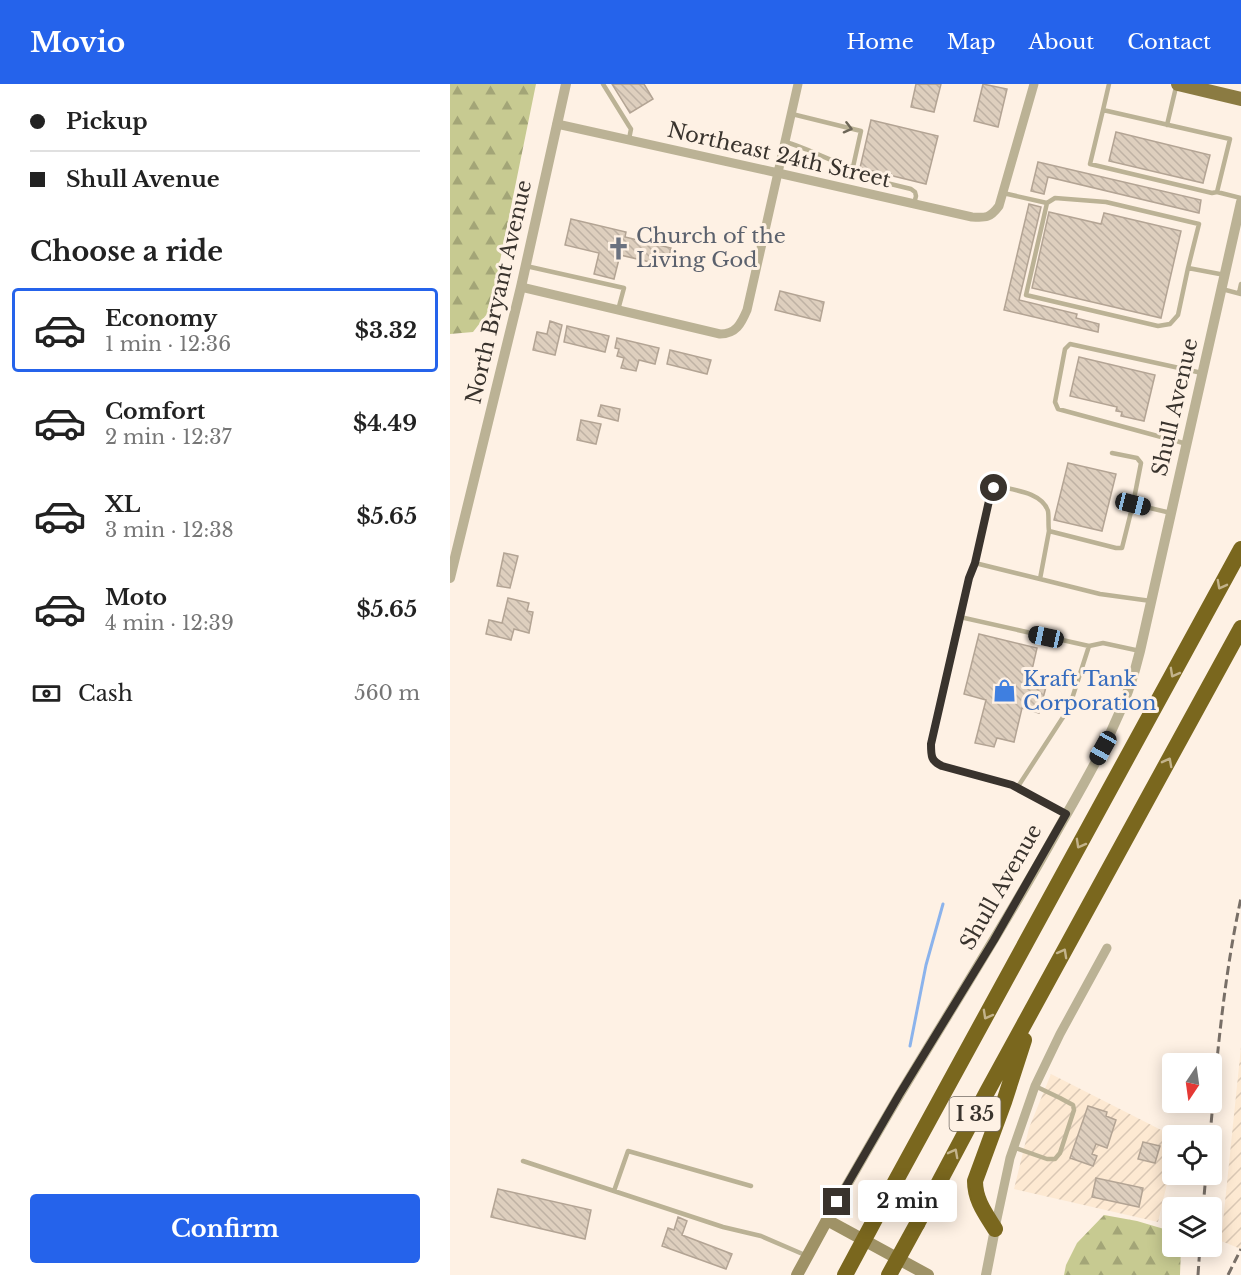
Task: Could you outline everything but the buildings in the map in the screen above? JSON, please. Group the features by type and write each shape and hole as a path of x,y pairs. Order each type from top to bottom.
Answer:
{"highway":[{"name":"I 35","path":"845,1275 1241,549"},
{"name":"I 35","path":"889,1275 1241,628"},
{"path":"995,1229 978,1201 975,1181 1004,1102 1035,1005"}],"main road":[{"path":"1178,84 1241,99"},
{"path":"797,1275 827,1220 928,1275"}],"street":[{"name":"North Bryant Avenue","path":"450,578 526,266 566,84"},
{"path":"521,287 720,334 728,334 736,330 747,310 798,84"},
{"path":"1003,192 1034,84"},
{"name":"Northeast 24th Street","path":"557,124 972,217 984,218 992,214 999,206 1003,192"},
{"name":"Shull Avenue","path":"827,1220 899,1095 994,940 1118,718 1130,688 1140,651 1241,200"},
{"path":"986,1275 1013,1147 1035,1086 1060,1034 1107,948"}],"lane":[{"path":"603,84 630,126 629,139"},
{"path":"1109,84 1090,164 1212,193 1218,192 1241,200"},
{"path":"1167,125 1178,84"},
{"path":"1103,110 1230,139 1218,192"},
{"path":"792,114 861,131 853,167"},
{"path":"785,142 799,145 840,164 853,167 866,178 912,189 916,196 914,204"},
{"path":"1003,192 1047,203"},
{"path":"1055,198 1106,202 1198,224 1188,268 1178,315 1170,324 1158,326 1026,295 1047,203 1055,198"},
{"path":"526,266 624,288 618,310"},
{"path":"1188,268 1225,275"},
{"path":"1222,289 1240,293 1241,284"},
{"path":"1187,444 1058,409 1054,402 1065,349 1070,344 1203,373"},
{"path":"1049,531 1122,548 1141,463 1137,458 1112,453"},
{"path":"1040,579 1049,531 1047,510 1038,499 1031,495 997,486 991,492 975,563 969,578 931,744 931,754 935,762 942,766 1012,785 1066,814"},
{"path":"1133,504 1171,513"},
{"path":"975,563 1100,594 1151,601"},
{"path":"960,617 1089,646 1103,642 1140,651"},
{"path":"1017,788 1069,708 1089,646"},
{"path":"1013,1147 1047,1158 1055,1159 1060,1153 1074,1110 1073,1105 1035,1086"},
{"path":"614,1191 628,1151 751,1186"},
{"path":"523,1161 723,1227 761,1236 807,1257"}],"shaded area":[{"path":"1241,1047 1241,1249 1222,1241"},
{"path":"1051,1074 1162,1130 1162,1185 1167,1185 1162,1197 1158,1222 1014,1189 1029,1128"}],"green space":[{"path":"450,84 536,84 490,310 473,332 450,334"},
{"path":"1104,1215 1162,1228 1162,1257 1181,1257 1180,1275 1064,1275 1066,1265 1077,1243"}],"waterway":[{"path":"910,1046 926,965 943,904"}],"railway":[{"path":"1211,1125 1218,1046 1241,898"},
{"path":"1204,1197 1205,1185"},
{"path":"1228,1275 1241,1249"},
{"path":"1198,1275 1199,1257"}],"place":[{"name":"Church of the Living God","path":"618,248"},
{"name":"Kraft Tank Corporation","path":"1005,691"}],"route":[{"path":"837,1202 899,1095 1023,892 1066,814 1012,785 942,766 935,762 931,754 931,744 969,578 975,563 991,492 994,488"}]}
